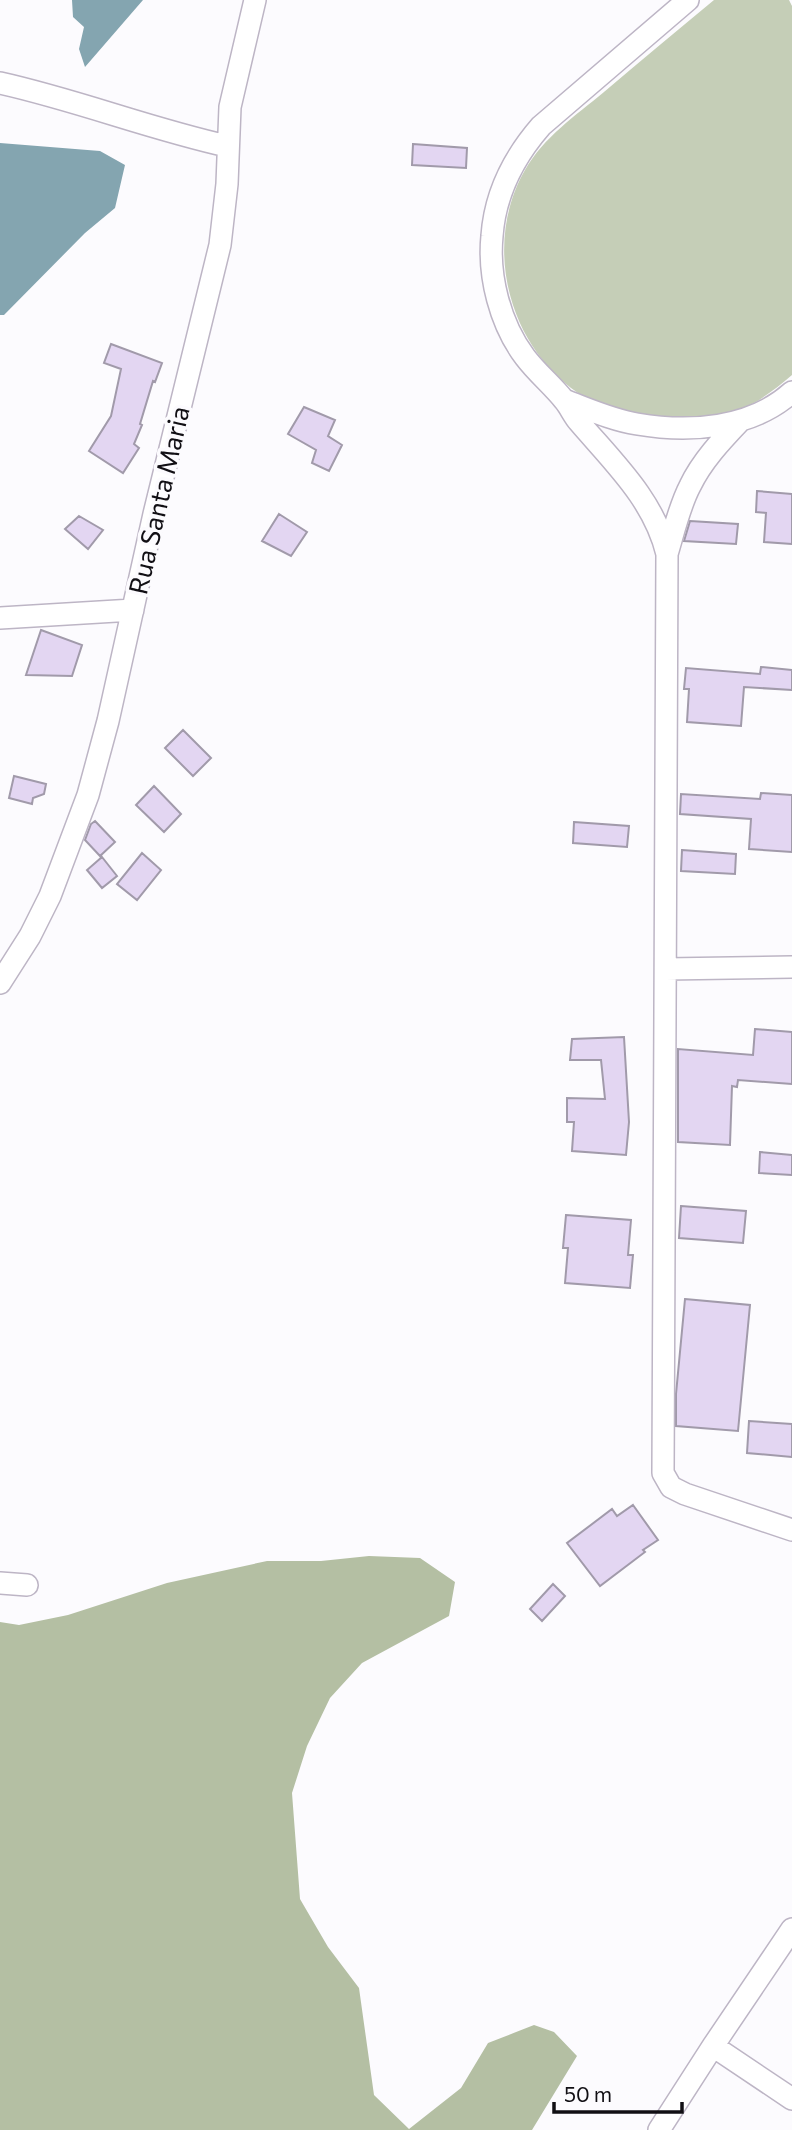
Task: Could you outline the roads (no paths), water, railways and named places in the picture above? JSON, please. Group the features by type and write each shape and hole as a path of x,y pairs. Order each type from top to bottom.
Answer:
{"street":[{"name":"Rua Santa Maria","path":"0,983 30,936 50,897 88,795 108,720 220,245 227,184 230,107 256,0"},
{"path":"688,0 541,126 526,143 505,181 493,225 491,248 495,286 512,339 548,385 564,400 576,419 631,481 660,529 667,554 661,1434 663,1473 671,1487 685,1494 792,1530"},
{"path":"0,83 88,105 192,138 227,146"},
{"path":"564,400 637,424 679,428 718,426 740,421 791,393"},
{"path":"667,554 682,503 691,484 709,456 740,421"},
{"path":"0,618 133,610"},
{"path":"666,969 792,967"},
{"path":"0,1583 27,1585"},
{"path":"659,2130 792,1929"},
{"path":"713,2046 792,2099"}],"water":[{"path":"72,0 143,0 85,67 79,49 84,27 73,17"},
{"path":"0,143 100,151 125,165 115,208 85,233 4,315 0,315"}]}
